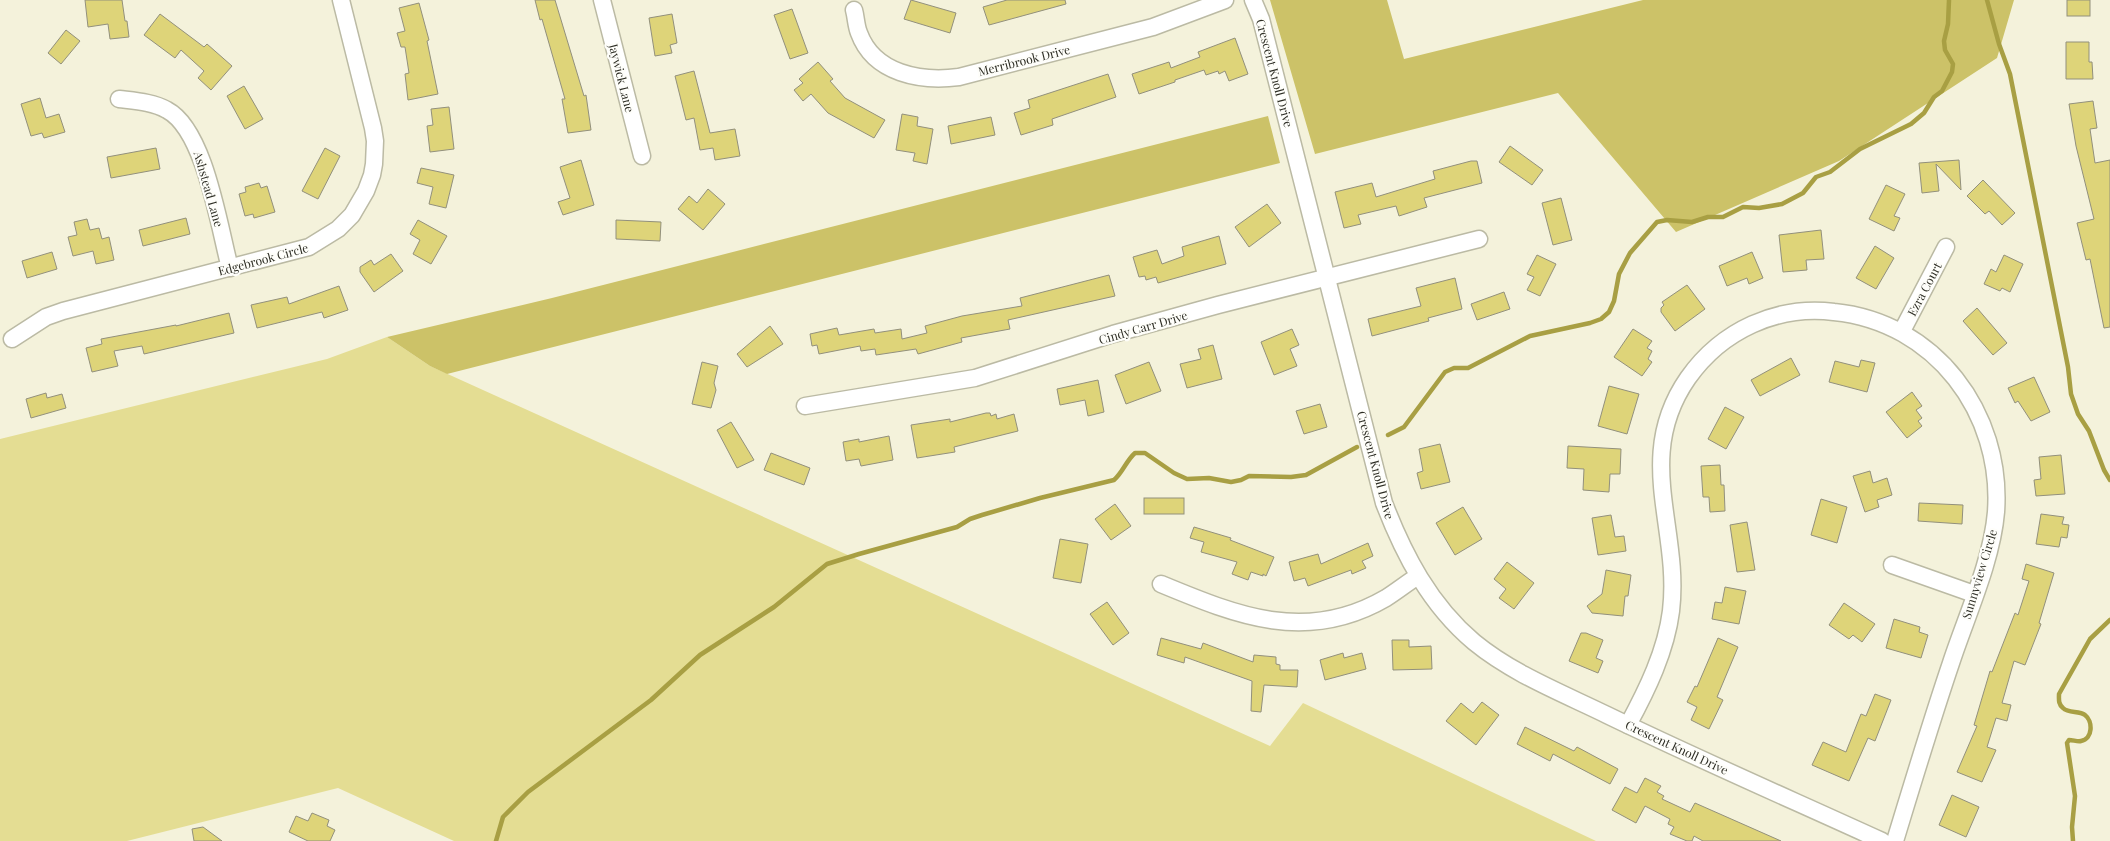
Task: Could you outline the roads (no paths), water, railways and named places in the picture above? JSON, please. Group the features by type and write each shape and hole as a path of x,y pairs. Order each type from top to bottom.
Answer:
{"street":[{"name":"Edgebrook Circle","path":"12,338 46,317 63,311 309,247 320,242 338,229 352,215 366,191 372,175 374,141 341,0"},
{"name":"Jaywick Lane","path":"602,0 642,156"},
{"name":"Merribrook Drive","path":"854,10 859,33 866,47 876,58 904,75 939,80 959,77 1153,27 1225,0"},
{"name":"Crescent Knoll Drive","path":"1253,0 1261,19 1328,277 1384,504 1398,539 1418,576 1456,624 1493,656 1524,674 1628,725 1882,841"},
{"name":"Ashstead Lane","path":"119,99 153,104 168,110 181,121 192,136 205,169 230,268"},
{"name":"Cindy Carr Drive","path":"805,406 975,378 1113,334 1479,239"},
{"name":"Ezra Court","path":"1902,331 1946,246"},
{"name":"Sunnyview Circle","path":"1628,725 1647,690 1663,646 1671,611 1672,573 1662,498 1662,449 1671,410 1687,379 1698,365 1722,343 1756,322 1774,316 1804,311 1843,312 1880,321 1902,331 1930,352 1959,383 1972,402 1991,451 1996,486 1996,515 1992,537 1895,841"},
{"path":"1892,565 1974,594"},
{"path":"1161,584 1234,613 1264,620 1310,622 1346,615 1367,607 1386,598 1418,576"}],"waterway":[{"path":"1388,435 1404,427 1445,372 1454,368 1468,368 1530,336 1601,319 1609,312 1614,301 1619,274 1630,253 1657,222 1667,220 1692,222 1708,217 1723,217 1743,207 1759,208 1782,204 1803,193 1816,177 1830,172 1860,149 1911,124 1924,113 1934,97 1942,91 1952,72 1953,64 1945,50 1944,41 1948,24 1949,0"},
{"path":"1987,0 1999,44 2010,74 2068,367 2071,394 2078,414 2089,431 2104,470 2110,480"},
{"path":"496,841 503,817 528,792 651,700 700,655 774,607 827,564 957,527 970,519 1040,498 1114,480 1135,453 1145,453 1174,473 1187,479 1209,478 1231,482 1249,476 1291,477 1306,475 1357,447"},
{"path":"2073,841 2072,827 2075,796 2067,743 2069,740 2085,740 2090,733 2090,725 2085,715 2065,710 2059,701 2059,694 2090,639 2110,620"}]}
